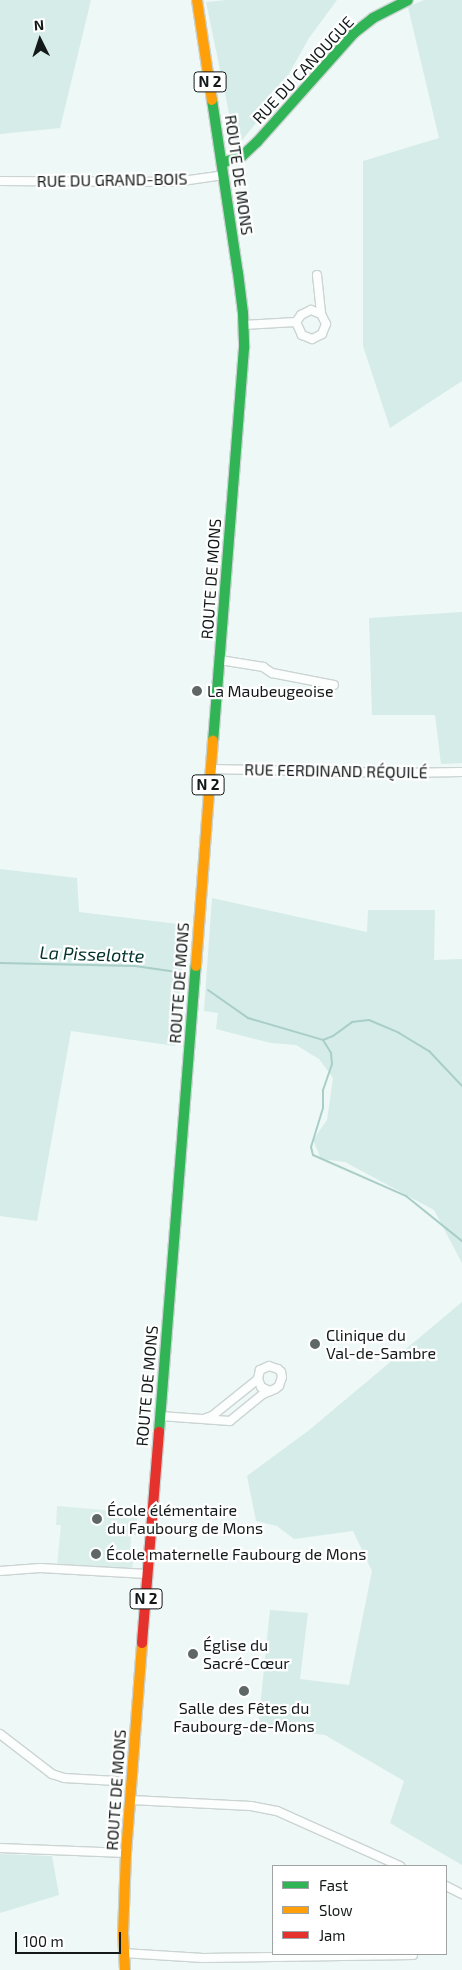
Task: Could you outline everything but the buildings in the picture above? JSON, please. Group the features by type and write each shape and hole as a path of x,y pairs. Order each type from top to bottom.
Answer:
{"main road":[{"name":"ROUTE DE MONS","path":"124,1970 126,1853 243,357 243,325 238,273 197,0"},
{"name":"RUE DU CANOUGUE","path":"222,163 242,156 257,142 354,33 373,18 408,0"}],"street":[{"name":"RUE DU GRAND-BOIS","path":"0,181 175,182 224,175"},
{"path":"296,322 302,335 312,339 322,334 326,324 321,314 318,275"},
{"path":"296,322 301,315 311,310 321,314"},
{"path":"243,325 296,322"},
{"path":"220,660 263,667 272,674 334,685"},
{"name":"RUE FERDINAND RÉQUILÉ","path":"210,768 398,773 462,772"},
{"path":"160,1416 206,1418 220,1422 230,1421 263,1394 270,1391 279,1386 282,1378 278,1369 269,1366 264,1367 258,1374 258,1379 261,1387 270,1391"},
{"path":"206,1418 220,1410 258,1379"},
{"path":"162,1397 167,1408 178,1416"},
{"path":"0,1570 40,1568 147,1574"},
{"path":"0,1734 52,1774 64,1778 116,1781"},
{"path":"131,1800 251,1806 276,1811 398,1865"},
{"path":"0,1848 126,1853"},
{"path":"447,1886 462,1894"},
{"path":"123,1953 203,1958 413,1955"}],"shaded area":[{"path":"0,0 91,0 60,128 0,134"},
{"path":"227,0 337,0 309,38 282,86 271,96 256,123 243,139 234,144 230,142 230,118 206,2"},
{"path":"424,0 462,0 462,381 390,428 363,346 363,161 439,138 408,7"},
{"path":"462,612 462,763 441,764 435,715 372,715 369,618"},
{"path":"0,869 77,878 79,912 186,925 175,1046 71,1031 37,1221 0,1216"},
{"path":"212,898 367,932 368,910 435,910 434,960 462,959 462,1263 434,1210 345,1162 321,1159 313,1140 327,1120 333,1078 319,1059 296,1045 271,1043 216,1029 218,1013 204,1011"},
{"path":"462,1302 462,1865 390,1823 404,1781 325,1735 258,1728 270,1610 308,1613 300,1679 349,1685 372,1571 353,1531 294,1539 277,1526 256,1521 247,1476 308,1431"},
{"path":"57,1506 138,1513 136,1535 131,1536 130,1553 134,1555 132,1569 123,1571 57,1566 61,1525 56,1525"},
{"path":"0,1854 52,1856 59,1895 0,1913"}],"waterway":[{"name":"La Pisselotte","path":"0,963 135,966 172,971 182,977"},
{"name":"La Pisselotte","path":"208,990 248,1018 323,1040 333,1036 352,1022 369,1020 399,1033 429,1051 462,1086"},
{"path":"323,1040 331,1053 332,1064 323,1090 323,1108 311,1147 313,1155 406,1196 462,1241"}],"traffic: fast":[{"path":"222,163 242,156 257,142 354,33 373,18 408,0"},
{"path":"212,100 238,273 243,313 244,348 213,741"},
{"path":"159,1432 196,966"}],"traffic: slow":[{"path":"197,0 212,100"},
{"path":"196,966 213,741"},
{"path":"125,1970 123,1935 126,1853 142,1643"}],"traffic: jam":[{"path":"142,1643 159,1432"}],"place":[{"name":"La Maubeugeoise","path":"197,691"},
{"name":"Clinique du Val-de-Sambre","path":"315,1344"},
{"name":"École élémentaire du Faubourg de Mons","path":"97,1519"},
{"name":"École maternelle Faubourg de Mons","path":"96,1554"},
{"name":"Église du Sacré-Cœur","path":"193,1654"},
{"name":"Salle des Fêtes du Faubourg-de-Mons","path":"244,1691"}]}
